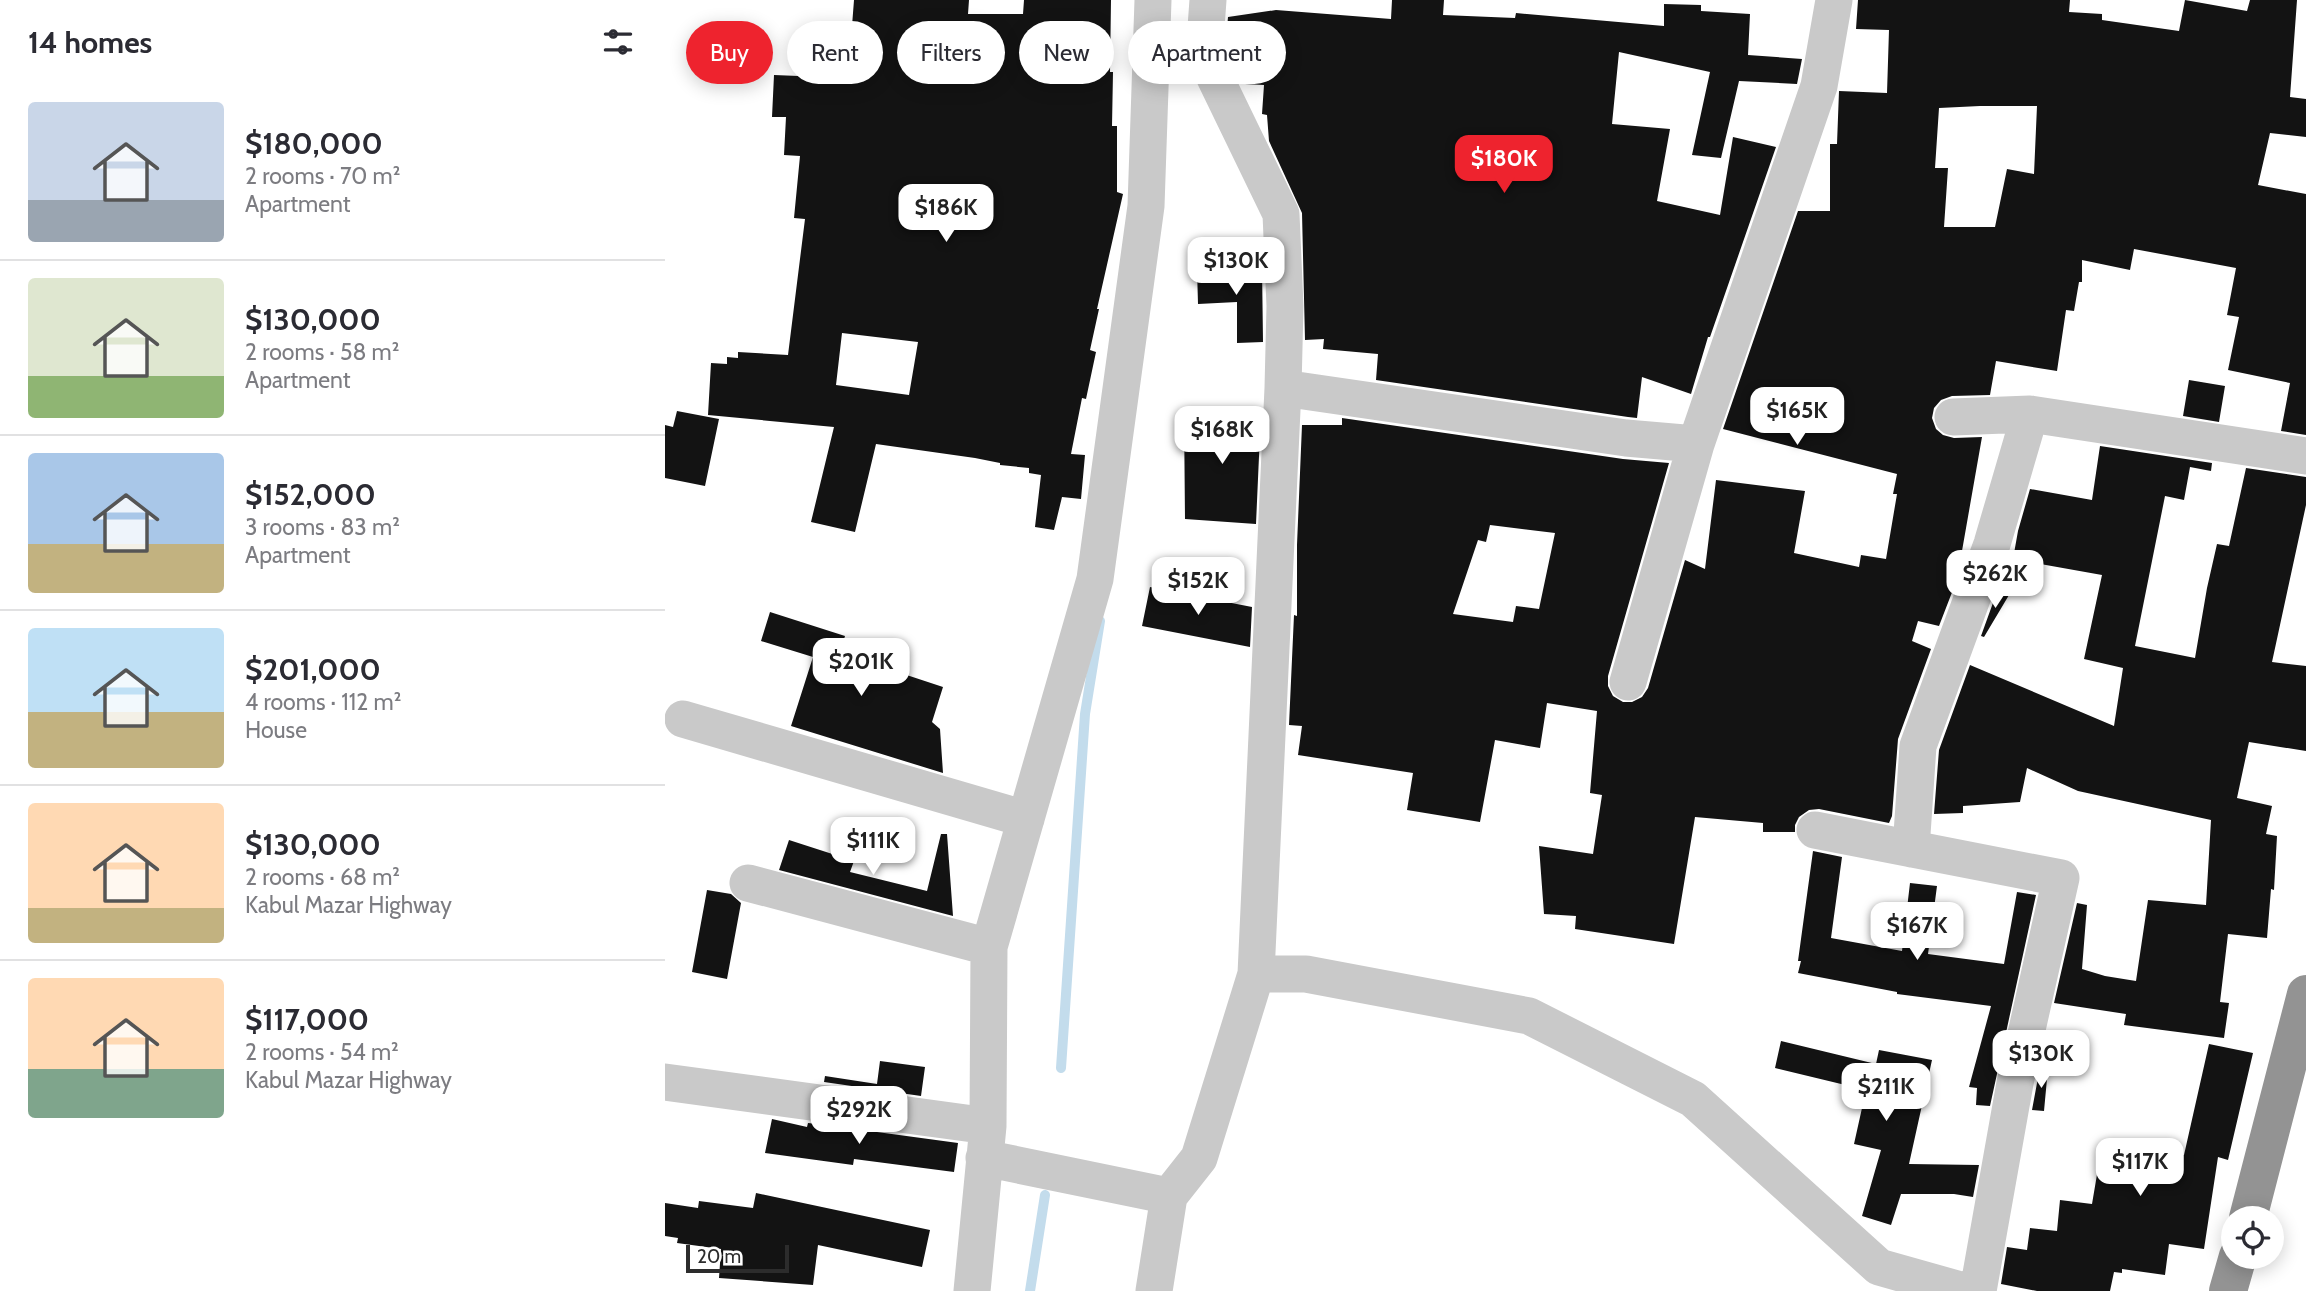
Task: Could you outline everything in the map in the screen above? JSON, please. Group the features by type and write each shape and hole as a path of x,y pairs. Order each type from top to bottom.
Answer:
{"highway":[{"path":"2251,1206 2306,995"},
{"path":"2228,1291 2234,1269"}],"street":[{"path":"972,1291 986,1142 989,947 1095,579 1146,206 1153,0"},
{"path":"1154,1291 1169,1196 1199,1158 1255,974 1283,388 1285,306 1280,214 1205,55 1208,0"},
{"path":"1627,682 1696,444 1819,86 1834,0"},
{"path":"1283,388 1626,438 1696,444"},
{"path":"1953,417 2030,414 2306,456"},
{"path":"1911,849 1918,746 1991,544 2030,414"},
{"path":"683,719 1026,819"},
{"path":"1815,830 2061,878 2015,1083 1978,1291"},
{"path":"748,883 989,947"},
{"path":"1255,974 1306,974 1529,1016 1693,1099 1879,1267 1964,1291"},
{"path":"665,1082 986,1142 1169,1196"}],"building":[{"path":"854,0 969,0 968,14 1023,14 1024,0 1111,0 1111,21 1019,21 1019,84 1113,84 1112,126 1117,126 1117,192 1123,194 1097,309 1090,350 1096,352 1086,399 1082,398 1071,454 1085,455 1081,499 1062,497 1054,530 1035,527 1041,475 1029,473 1029,468 876,444 855,532 811,522 834,427 708,415 711,363 727,364 727,357 738,358 738,352 788,355 805,219 794,218 800,156 784,155 786,117 772,117 774,75 787,76 787,84 883,84 883,21 852,21","holes":["842,333 918,342 909,395 836,385"]},
{"path":"1392,0 1444,0 1443,15 1515,18 1516,13 1664,26 1664,4 1701,5 1701,11 1750,14 1748,55 1802,59 1797,84 1739,81 1721,158 1692,155 1710,72 1619,52 1612,124 1670,129 1657,201 1720,215 1733,137 1776,147 1708,337 1691,394 1642,377 1637,418 1628,417 1376,380 1378,354 1323,349 1324,339 1305,340 1302,213 1269,141 1267,115 1262,114 1264,85 1245,84 1286,84 1286,21 1228,21 1228,17 1276,10 1391,19"},
{"path":"1858,0 2070,0 2069,12 2102,14 2102,20 2179,31 2185,0 2247,11 2250,0 2297,0 2290,97 2306,99 2306,137 2270,133 2258,185 2306,194 2306,435 2281,431 2290,383 2228,370 2239,317 2227,315 2236,268 2134,249 2130,270 2082,260 2082,282 2079,282 2074,311 2066,310 2057,371 1996,361 1990,395 1952,396 1941,400 1934,408 1932,418 1936,429 1943,435 1954,438 1982,437 1959,568 1961,569 1939,626 1918,621 1912,641 1931,649 1898,739 1892,816 1889,823 1819,809 1809,810 1799,817 1795,832 1763,832 1763,823 1695,817 1674,944 1575,929 1576,916 1544,914 1539,846 1593,854 1602,795 1590,793 1597,711 1547,703 1540,748 1495,740 1480,822 1407,810 1413,773 1298,755 1302,726 1289,725 1294,615 1297,616 1302,425 1342,425 1342,418 1623,459 1669,463 1608,676 1608,686 1613,696 1623,702 1632,702 1642,697 1648,688 1685,560 1705,569 1716,480 1805,491 1794,553 1859,567 1861,555 1886,559 1897,494 1893,494 1897,474 1723,429 1798,211 1830,211 1830,144 1837,144 1839,91 1887,93 1889,30 1856,29","holes":["2037,106 2034,174 2007,169 1995,227 1944,227 1948,168 1935,168 1939,108","1490,525 1555,533 1539,609 1516,606 1513,622 1453,614 1478,540 1486,542"]},
{"path":"1262,266 1263,342 1237,343 1237,302 1198,304 1197,269"},
{"path":"2189,380 2225,386 2219,422 2183,416"},
{"path":"677,411 719,419 705,486 665,478 665,425 673,427"},
{"path":"1184,411 1261,411 1256,524 1185,519"},
{"path":"2100,446 2212,463 2211,471 2190,467 2184,500 2165,496 2135,646 2195,658 2217,544 2229,546 2246,468 2306,477 2306,505 2272,662 2306,666 2306,751 2249,742 2237,798 2272,806 2266,834 2277,836 2274,890 2271,889 2267,938 2228,934 2220,1002 2229,1003 2224,1038 2124,1025 2126,1014 2054,1003 2077,903 2087,905 2082,969 2136,981 2148,900 2206,905 2211,820 2078,791 2027,768 2020,802 1963,806 1963,813 1934,814 1939,750 1970,665 2114,726 2123,668 2084,659 2102,575 2013,559 2030,489 2092,500"},
{"path":"1150,587 1252,607 1250,647 1142,626"},
{"path":"1998,589 2009,595 1984,637 1981,636"},
{"path":"770,612 845,636 840,653 943,687 932,722 940,729 943,773 791,726 813,657 761,641"},
{"path":"941,834 947,834 953,916 779,870 789,840 854,861 850,872 927,891"},
{"path":"1813,851 1842,857 1831,938 1902,951 1910,883 1937,886 1928,954 2004,964 2017,892 2036,895 1990,1106 1976,1105 1977,1088 1969,1087 1991,1006 1897,994 1798,973"},
{"path":"707,890 731,894 741,903 727,979 692,972"},
{"path":"1781,1041 1876,1064 1879,1050 1932,1060 1909,1164 1979,1165 1973,1197 1954,1194 1901,1194 1891,1225 1862,1216 1881,1150 1854,1144 1866,1090 1775,1068"},
{"path":"2209,1044 2253,1053 2228,1160 2218,1157 2204,1249 2169,1244 2165,1275 2122,1269 2122,1273 2114,1272 2110,1291 2037,1291 2001,1284 2007,1247 2027,1250 2030,1228 2057,1231 2060,1200 2092,1204 2102,1145 2184,1155"},
{"path":"880,1061 925,1067 921,1096 824,1082 825,1076 877,1084"},
{"path":"2040,1067 2048,1068 2044,1111 2032,1110"},
{"path":"772,1119 807,1127 808,1123 818,1124 958,1143 954,1172 854,1159 853,1165 765,1153"},
{"path":"756,1193 930,1230 922,1267 818,1245 813,1285 719,1278 721,1249 677,1243 678,1238 665,1236 665,1203 698,1208 699,1201 753,1208"}],"waterway":[{"path":"1061,1068 1085,714 1100,621"},
{"path":"1030,1291 1045,1195"}]}
